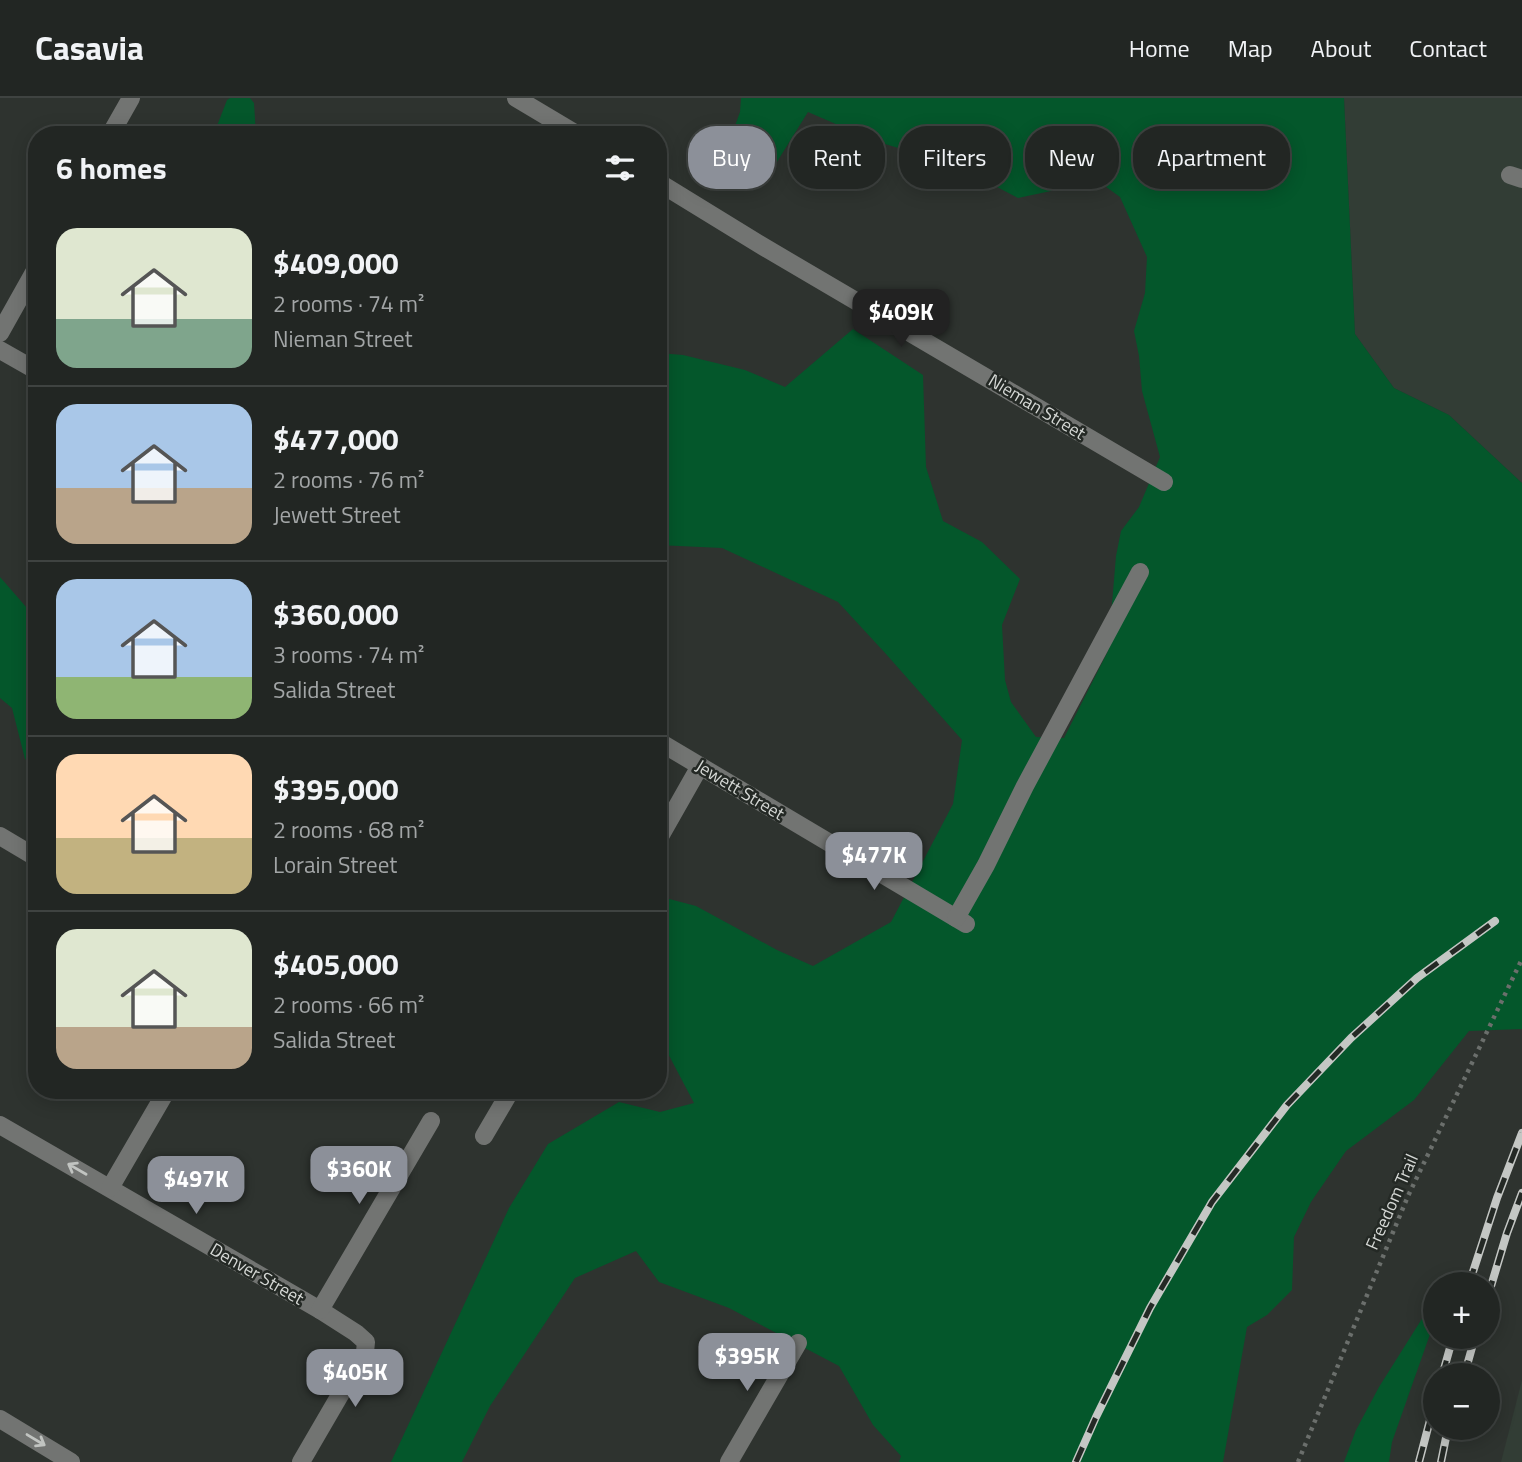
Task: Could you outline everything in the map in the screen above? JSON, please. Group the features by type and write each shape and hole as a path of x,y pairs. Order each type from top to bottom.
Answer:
{"street":[{"path":"115,126 131,98"},
{"path":"516,98 563,126"},
{"name":"Nieman Street","path":"667,188 1164,482"},
{"path":"0,333 28,283"},
{"path":"0,350 28,366"},
{"name":"Jewett Street","path":"667,746 961,921 1025,786 1140,572"},
{"path":"667,824 700,766"},
{"path":"0,836 28,853"},
{"path":"110,1188 162,1099"},
{"path":"484,1136 506,1099"},
{"path":"320,1310 432,1121"},
{"name":"Denver Street","path":"0,1125 320,1310 366,1342 365,1352 301,1462"},
{"path":"729,1462 798,1343"},
{"path":"0,1419 71,1462"}],"path":[{"name":"Freedom Trail","path":"1298,1462 1408,1196 1522,959"}],"shaded area":[{"path":"1344,98 1522,98 1522,483 1449,415 1394,388 1355,334"},
{"path":"1522,1380 1522,1462 1501,1462"}],"green space":[{"path":"250,98 254,103 255,126 217,126 227,100"},
{"path":"741,98 1344,98 1355,334 1394,388 1449,415 1522,483 1522,1029 1469,1031 1414,1100 1346,1151 1311,1202 1294,1237 1292,1290 1267,1315 1247,1327 1223,1462 899,1462 901,1456 873,1425 839,1366 729,1308 659,1282 636,1251 575,1278 490,1406 462,1462 391,1462 509,1208 548,1144 619,1102 660,1112 694,1103 667,1052 667,898 696,906 777,950 813,966 891,922 953,804 962,740 838,602 722,548 667,545 667,354 745,370 785,387 853,329 923,375 926,467 943,521 982,542 1020,579 1002,625 1005,680 1011,702 1036,737 1064,738 1108,651 1116,556 1121,531 1139,507 1160,457 1142,391 1134,331 1145,293 1147,257 1120,197 1109,189 1119,189 1119,126 1025,126 1025,189 1060,189 1018,198 1001,189 1011,189 1011,126 899,126 899,148 885,144 885,126 840,126 808,112 799,126 789,126 789,143 775,165 775,126 735,126"},
{"path":"0,577 28,610 28,761 25,759 12,708 0,698"},
{"path":"1423,1317 1425,1349 1392,1442 1389,1462 1344,1462 1356,1430 1379,1387"}],"railway":[{"path":"1076,1462 1150,1308 1212,1202 1287,1105 1351,1038 1417,978 1495,921"},
{"path":"1473,1272 1522,1133"},
{"path":"1495,1272 1522,1193"},
{"path":"1446,1363 1450,1349"},
{"path":"1468,1363 1472,1349"},
{"path":"1419,1462 1425,1440"},
{"path":"1441,1462 1446,1440"}]}
